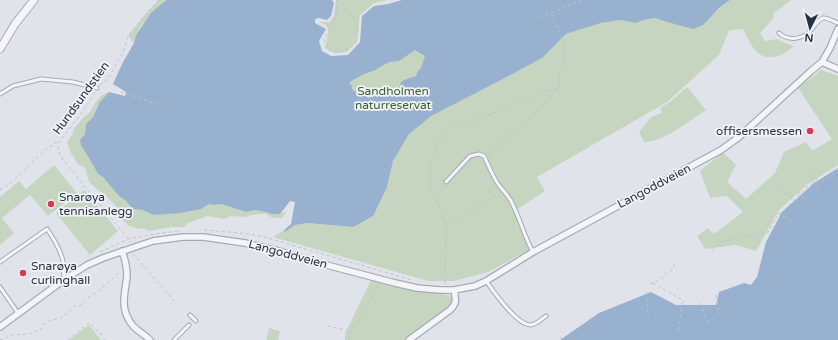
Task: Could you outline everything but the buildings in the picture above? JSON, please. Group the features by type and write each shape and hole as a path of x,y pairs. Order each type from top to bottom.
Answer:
{"street":[{"path":"0,47 15,24 34,0"},
{"path":"838,29 822,62 838,69"},
{"name":"Langoddveien","path":"0,326 87,265 135,246 184,237 203,237 231,240 417,288 454,290 476,286 486,282 533,252 722,150 739,137 822,62"},
{"path":"122,251 127,270 123,300 125,313 133,325 150,340"},
{"path":"409,340 454,306 456,300 454,290"}],"lane":[{"path":"779,33 791,39 802,37 823,18 838,23"},
{"path":"0,94 13,86 41,79 73,82 97,88"},
{"path":"446,182 470,156 479,154 484,156 498,185 510,199 520,219 533,252"},
{"path":"0,262 47,229 58,246 63,262 63,274 65,279"},
{"path":"486,282 501,302 518,319 529,325 536,324 546,316"},
{"path":"0,287 18,313"},
{"path":"190,315 196,322"},
{"path":"174,340 189,325"}],"path":[{"name":"Hundsundstien","path":"135,246 89,192 60,154 58,149 59,142 82,113 97,88 108,79 123,52 128,36 159,0"},
{"path":"338,0 353,16 358,30 355,44 342,52 328,50 324,40 336,16 338,0"},
{"path":"540,17 583,0"},
{"path":"486,160 497,147 532,117 559,86 560,79 558,74 563,69 564,43 551,13"},
{"path":"445,285 446,225 430,185 431,163 436,156 435,142 455,123 470,123 539,93 557,89"},
{"path":"121,92 163,106"},
{"path":"0,190 12,183 47,148 59,142"},
{"path":"712,251 720,243 727,240 740,236 767,234 777,217 808,186 818,181 827,179 838,169"},
{"path":"813,173 818,181"},
{"path":"813,180 819,191"},
{"path":"780,190 794,199"},
{"path":"446,225 504,191"},
{"path":"798,192 807,201"},
{"path":"778,214 795,224"},
{"path":"133,253 174,302"},
{"path":"650,284 658,281 674,268 674,262"},
{"path":"0,340 11,335 29,334 41,329 48,321 68,314 74,306 79,306 100,290 119,272 127,270"},
{"path":"381,271 416,281"},
{"path":"349,340 351,331 379,285 378,278"},
{"path":"653,283 684,301 682,305"},
{"path":"647,292 648,317"},
{"path":"716,295 720,316"},
{"path":"680,330 682,302"},
{"path":"700,303 708,323"},
{"path":"68,340 89,323 105,340"},
{"path":"328,326 351,331"},
{"path":"560,337 563,340"}],"green space":[{"path":"159,0 167,0 142,25 138,31 134,43 128,36"},
{"path":"336,0 388,0 374,3 360,15 357,41 347,52 334,53 325,48 329,30 326,25 319,22 330,22 334,16"},
{"name":"Sandholmen naturreservat","path":"730,0 791,0 773,14 774,18 760,33 765,41 777,39 794,46 787,52 780,55 771,57 764,56 755,50 743,29 729,30 719,55 667,102 537,177 545,191 518,209 529,250 488,272 454,281 428,281 273,237 284,230 285,232 295,225 307,223 353,227 387,187 393,161 408,134 305,101 459,21 456,103 542,58 566,34 601,23 620,20 636,23 655,18 693,29"},
{"path":"821,70 838,76 838,165 808,184 779,210 756,251 736,245 705,249 697,236 708,228 714,234 743,212 727,196 710,198 700,171 723,152 736,165 727,182 746,199 775,173 784,152 806,142 812,151 832,139 798,88"},
{"path":"687,87 706,110 668,135 660,139 644,142 639,132 651,117 662,113 660,108 670,102"},
{"path":"109,92 100,103 93,117 86,124 85,134 80,140 81,146 98,174 103,177 118,195 133,208 143,210 153,215 201,209 209,204 222,204 243,212 256,210 277,214 287,211 282,218 273,218 266,214 256,214 244,217 232,216 224,219 208,216 188,223 184,227 172,227 149,231 144,228 138,229 129,226 120,217 119,209 89,182 85,168 78,164 71,153 67,142 74,132 73,130 90,112 95,103 102,95"},
{"name":"Snarøya tennisanlegg","path":"54,165 77,193 48,216 30,195 2,218 14,233 0,245 0,197 19,181 26,189"},
{"path":"84,190 118,231 90,255 56,213"},
{"path":"371,280 418,291 449,295 454,300 450,310 409,340 345,340 345,334"},
{"path":"89,325 101,340 69,340"},
{"path":"269,328 280,331 278,340 266,340"}],"water":[{"path":"332,0 334,3 331,16 327,20 319,18 315,19 315,23 326,29 319,41 322,51 331,56 348,55 360,42 362,16 374,6 402,0 730,0 719,8 703,25 693,29 655,18 636,23 620,20 601,23 566,34 542,58 431,116 409,134 393,161 387,187 373,216 353,227 307,223 295,225 285,232 284,230 291,224 295,202 290,201 280,214 272,214 255,210 245,212 222,204 209,204 201,209 180,213 153,215 143,210 133,209 118,195 103,177 98,174 81,146 80,140 85,134 86,124 93,117 100,102 109,92 125,96 126,92 113,84 134,43 136,35 151,13 165,1","holes":["415,50 425,56 421,68 416,76 404,80 400,83 401,86 396,89 375,93 373,94 374,96 369,98 366,96 368,94 360,96 351,88 353,85 350,85 351,81 389,62 399,61"]},
{"path":"838,168 838,340 560,340 599,313 651,292 676,305 716,305 719,292 744,283 751,285 757,277 766,242 782,212 814,183"}],"place":[{"name":"offisersmessen","path":"810,131"},
{"name":"Snarøya tennisanlegg","path":"51,204"},
{"name":"Snarøya curlinghall","path":"23,273"}]}
